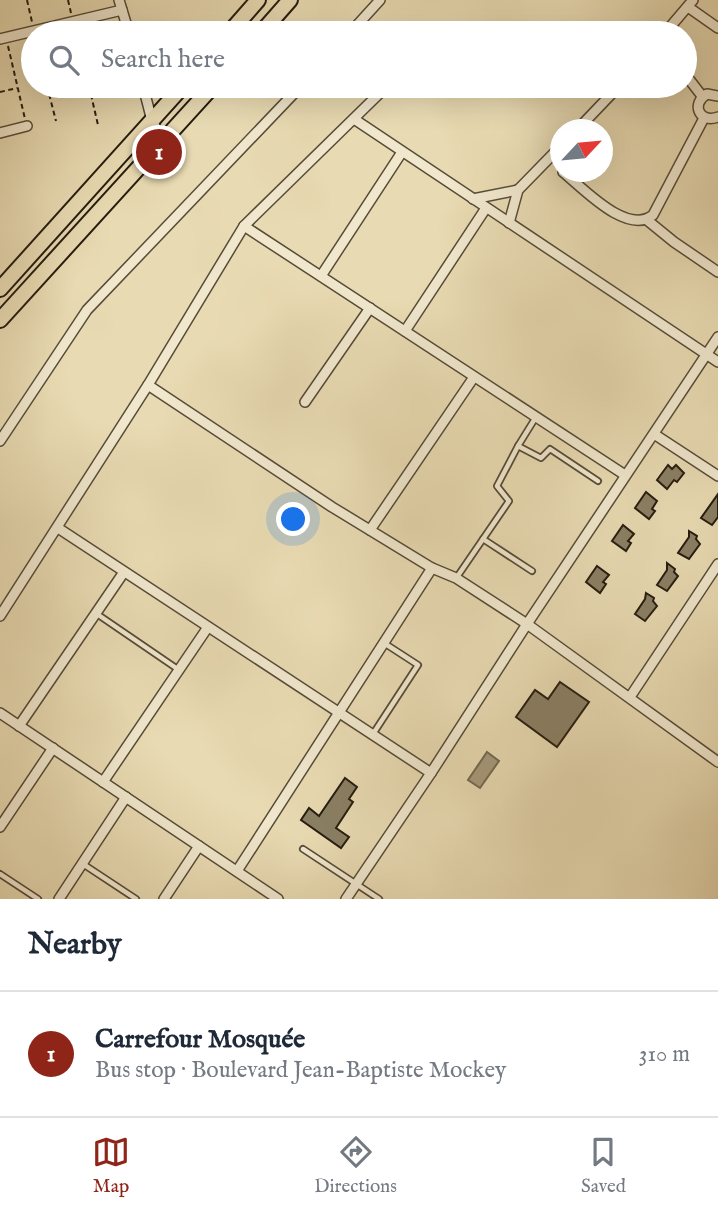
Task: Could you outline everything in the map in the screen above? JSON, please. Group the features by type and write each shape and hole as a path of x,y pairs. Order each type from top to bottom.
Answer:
{"highway":[{"path":"240,21 258,0"},
{"path":"272,21 290,0"},
{"path":"0,289 172,98"},
{"path":"0,320 202,98"}],"street":[{"path":"360,21 380,0"},
{"path":"77,21 123,3 127,21"},
{"path":"676,21 691,4 718,28"},
{"path":"3,38 21,34"},
{"path":"697,90 702,96"},
{"path":"718,96 702,96 698,110 709,120 718,117"},
{"path":"147,98 152,121 163,140"},
{"path":"0,441 87,310 290,98"},
{"path":"0,616 148,385 244,226 375,98"},
{"path":"588,119 608,98"},
{"path":"576,182 620,217 638,222 647,220 653,215 704,118"},
{"path":"354,120 718,362"},
{"path":"0,134 27,127"},
{"path":"321,276 402,152"},
{"path":"509,223 517,190 548,160"},
{"path":"473,199 517,190"},
{"path":"405,331 486,208"},
{"path":"647,220 718,272"},
{"path":"244,226 625,475"},
{"path":"305,402 370,308"},
{"path":"346,899 718,337"},
{"path":"370,530 474,377"},
{"path":"148,385 331,508 432,568 456,578 527,624 718,762"},
{"path":"654,434 718,476"},
{"path":"58,528 431,774"},
{"path":"631,697 718,564"},
{"path":"237,871 432,568"},
{"path":"19,726 124,572"},
{"path":"103,782 208,627"},
{"path":"1,713 278,899"},
{"path":"0,827 53,748"},
{"path":"59,899 126,797"},
{"path":"163,899 199,846"}],"lane":[{"path":"456,578 509,500 497,486 536,417"},
{"path":"518,446 541,458 551,449 598,481"},
{"path":"482,539 532,571"},
{"path":"96,613 179,670"},
{"path":"372,735 418,665 384,643"},
{"path":"303,849 379,899"},
{"path":"82,863 136,899"},
{"path":"0,874 38,899"}],"path":[{"path":"27,0 32,21"},
{"path":"68,0 74,21"},
{"path":"3,38 27,127"},
{"path":"0,92 18,88"},
{"path":"50,98 56,121"},
{"path":"92,98 98,125"}],"shaded area":[{"path":"487,752 499,761 480,788 468,780"}],"building":[{"path":"668,465 672,469 676,465 684,473 667,489 657,480"},
{"path":"646,492 657,501 652,509 655,511 649,519 635,508"},
{"path":"718,494 718,517 712,525 701,518"},
{"path":"623,525 634,534 628,541 631,543 626,551 612,541"},
{"path":"689,531 697,536 700,544 689,559 678,553 689,537"},
{"path":"667,563 675,569 674,572 678,576 667,591 657,585 667,570"},
{"path":"597,566 609,575 603,582 606,584 600,593 586,582"},
{"path":"646,593 654,598 657,606 645,621 635,614"},
{"path":"560,682 589,702 557,747 516,717 535,690 548,699"},
{"path":"345,778 357,787 349,799 353,802 336,828 349,837 341,848 301,820 309,808 319,816"}],"place":[{"name":"Carrefour Mosquée","path":"159,152"}]}
